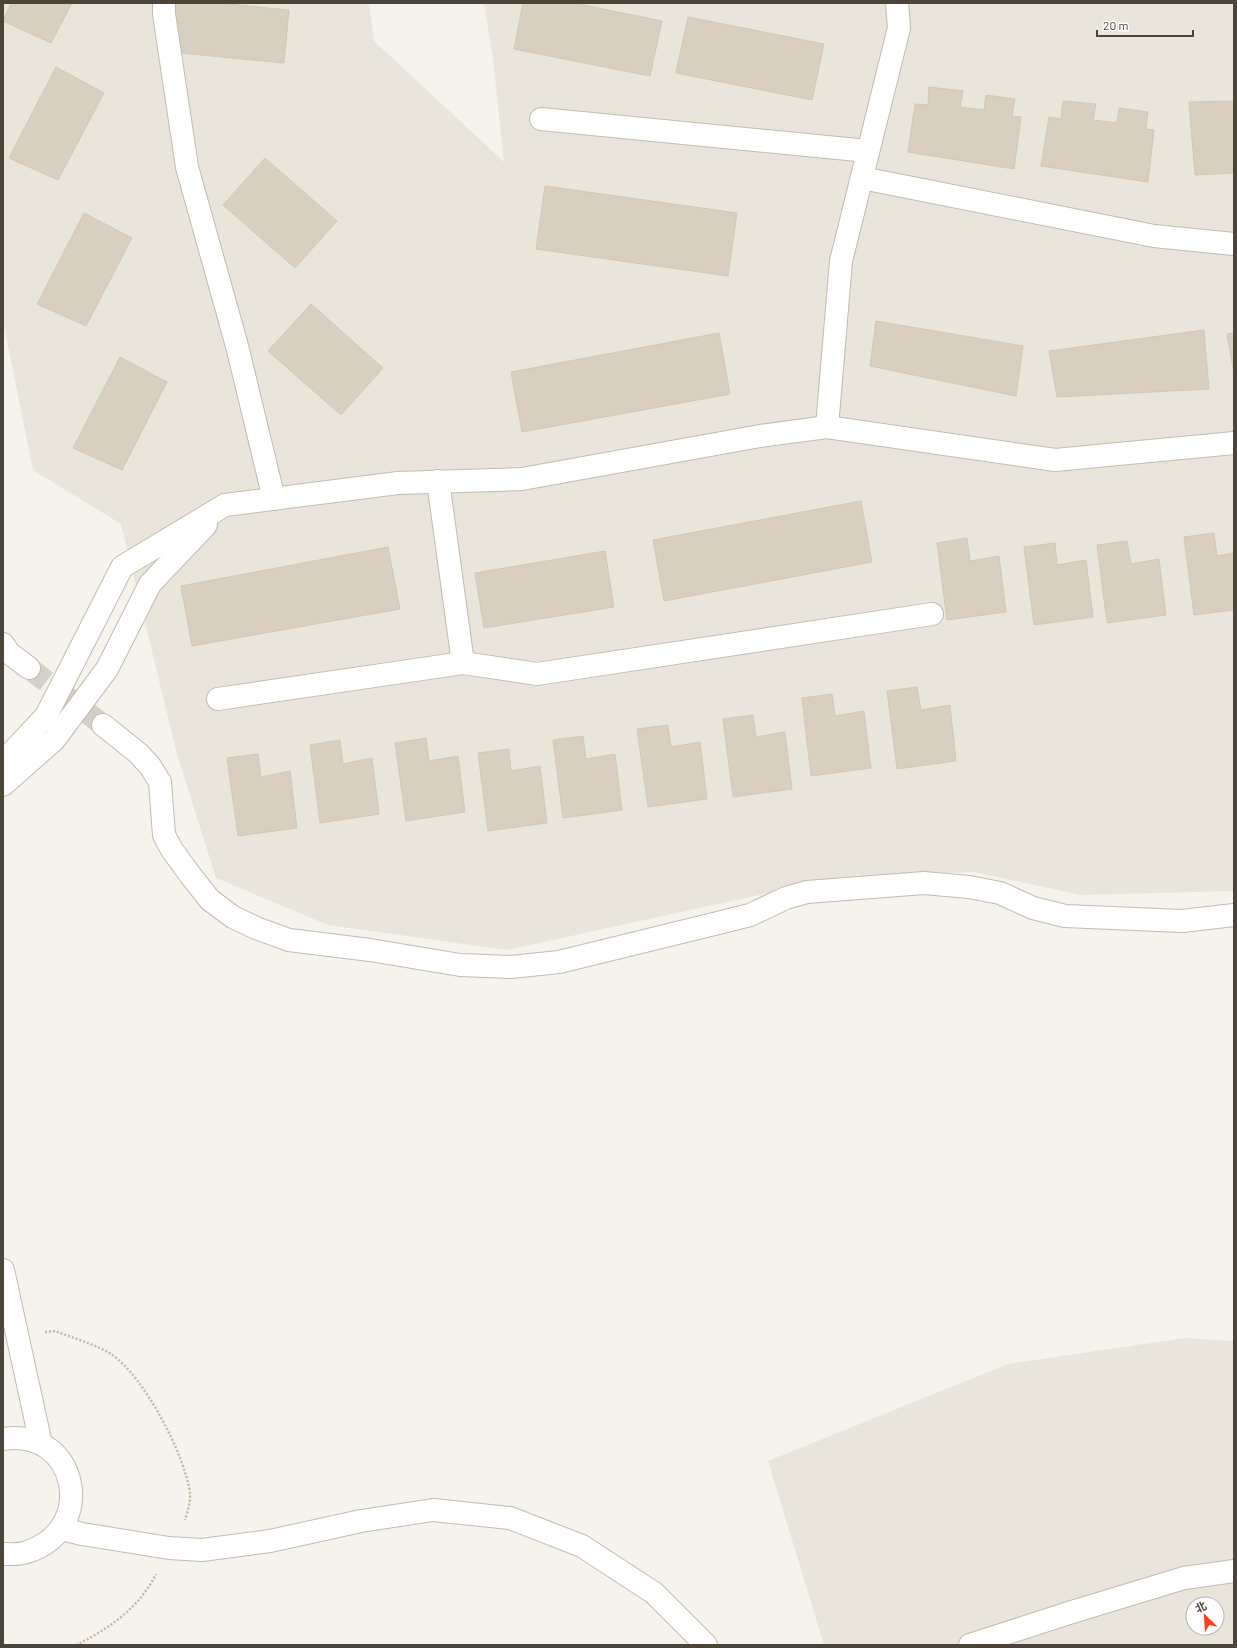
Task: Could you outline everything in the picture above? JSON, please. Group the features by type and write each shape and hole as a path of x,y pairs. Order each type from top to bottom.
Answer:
{"street":[{"path":"164,3 164,14 187,168 237,346 274,499"},
{"path":"828,427 841,261 899,28 897,3"},
{"path":"541,119 868,151"},
{"path":"862,178 1154,236 1234,244"},
{"path":"3,762 46,716 122,567 225,505 398,483 522,479 760,436 828,427 1054,460 1234,443"},
{"path":"438,481 463,663"},
{"path":"3,785 54,740 107,669 150,584 225,505"},
{"path":"218,699 463,663 537,674 932,614"},
{"path":"3,644 9,653 29,668"},
{"path":"103,725 138,753 150,766 160,782 164,835 172,850 210,900 233,917 256,928 290,940 370,950 460,965 511,967 559,962 750,915 786,898 807,892 924,883 969,887 1000,893 1033,908 1065,916 1182,921 1234,915"},
{"path":"3,1270 41,1444"},
{"path":"3,1439 27,1438 41,1444 54,1454 65,1466 70,1481 72,1498 70,1513 62,1529 47,1544 26,1553 3,1554"},
{"path":"62,1529 82,1534 169,1548 202,1550 262,1542 361,1520 433,1510 510,1518 582,1546 654,1593 706,1645"},
{"path":"970,1645 1184,1578 1234,1571"}],"path":[{"path":"17,1336 55,1331 112,1354 134,1376 161,1418 175,1444 190,1494 185,1519 148,1590 121,1618 76,1645"}],"shaded area":[{"path":"3,3 369,3 374,41 504,162 493,59 484,3 1234,3 1234,891 1081,895 974,872 842,877 507,950 328,925 216,878 177,754 121,524 33,470 3,321"},
{"path":"1185,1338 1234,1341 1234,1645 824,1645 768,1461 1008,1364"}],"building":[{"path":"11,3 72,3 51,43 3,21"},
{"path":"175,3 218,3 289,10 284,63 170,52"},
{"path":"523,3 574,3 662,21 650,76 514,49"},
{"path":"688,17 824,44 812,100 676,73"},
{"path":"56,67 104,93 58,180 9,158"},
{"path":"929,87 963,91 960,107 984,110 986,95 1015,99 1012,116 1021,117 1014,169 908,152 915,104 928,105"},
{"path":"1063,101 1096,104 1093,120 1117,123 1119,108 1148,112 1146,129 1154,130 1148,182 1041,166 1049,117 1061,119"},
{"path":"1234,101 1234,173 1195,175 1189,102"},
{"path":"265,158 337,221 295,268 223,205"},
{"path":"545,186 737,213 728,276 536,249"},
{"path":"84,213 132,238 86,326 37,304"},
{"path":"311,304 383,368 341,415 268,351"},
{"path":"876,321 1023,346 1016,396 870,366"},
{"path":"1204,330 1209,389 1057,397 1049,351"},
{"path":"719,333 730,394 522,432 511,372"},
{"path":"1234,333 1234,373 1227,334"},
{"path":"120,357 167,382 122,470 73,448"},
{"path":"861,501 872,562 664,601 653,540"},
{"path":"1214,533 1217,556 1234,553 1234,610 1194,615 1184,537"},
{"path":"967,538 970,561 999,556 1006,612 947,620 937,543"},
{"path":"1127,541 1131,564 1159,559 1166,615 1107,623 1097,545"},
{"path":"1055,543 1057,565 1086,560 1093,617 1034,625 1024,547"},
{"path":"388,547 400,609 192,646 181,586"},
{"path":"605,551 614,607 484,628 475,573"},
{"path":"917,687 921,710 950,705 956,761 897,769 887,691"},
{"path":"832,694 835,716 864,711 871,768 811,776 802,698"},
{"path":"753,715 756,737 785,732 792,789 733,797 723,719"},
{"path":"668,725 671,747 700,742 707,799 648,807 637,729"},
{"path":"583,736 586,759 615,754 622,810 563,818 553,740"},
{"path":"426,738 429,761 458,756 465,812 406,821 395,743"},
{"path":"340,740 343,764 372,758 379,814 320,823 310,745"},
{"path":"509,749 511,771 540,766 547,823 488,831 478,753"},
{"path":"258,754 261,777 290,771 297,828 238,836 227,758"}],"tunnel":[{"path":"29,668 103,725"}]}
